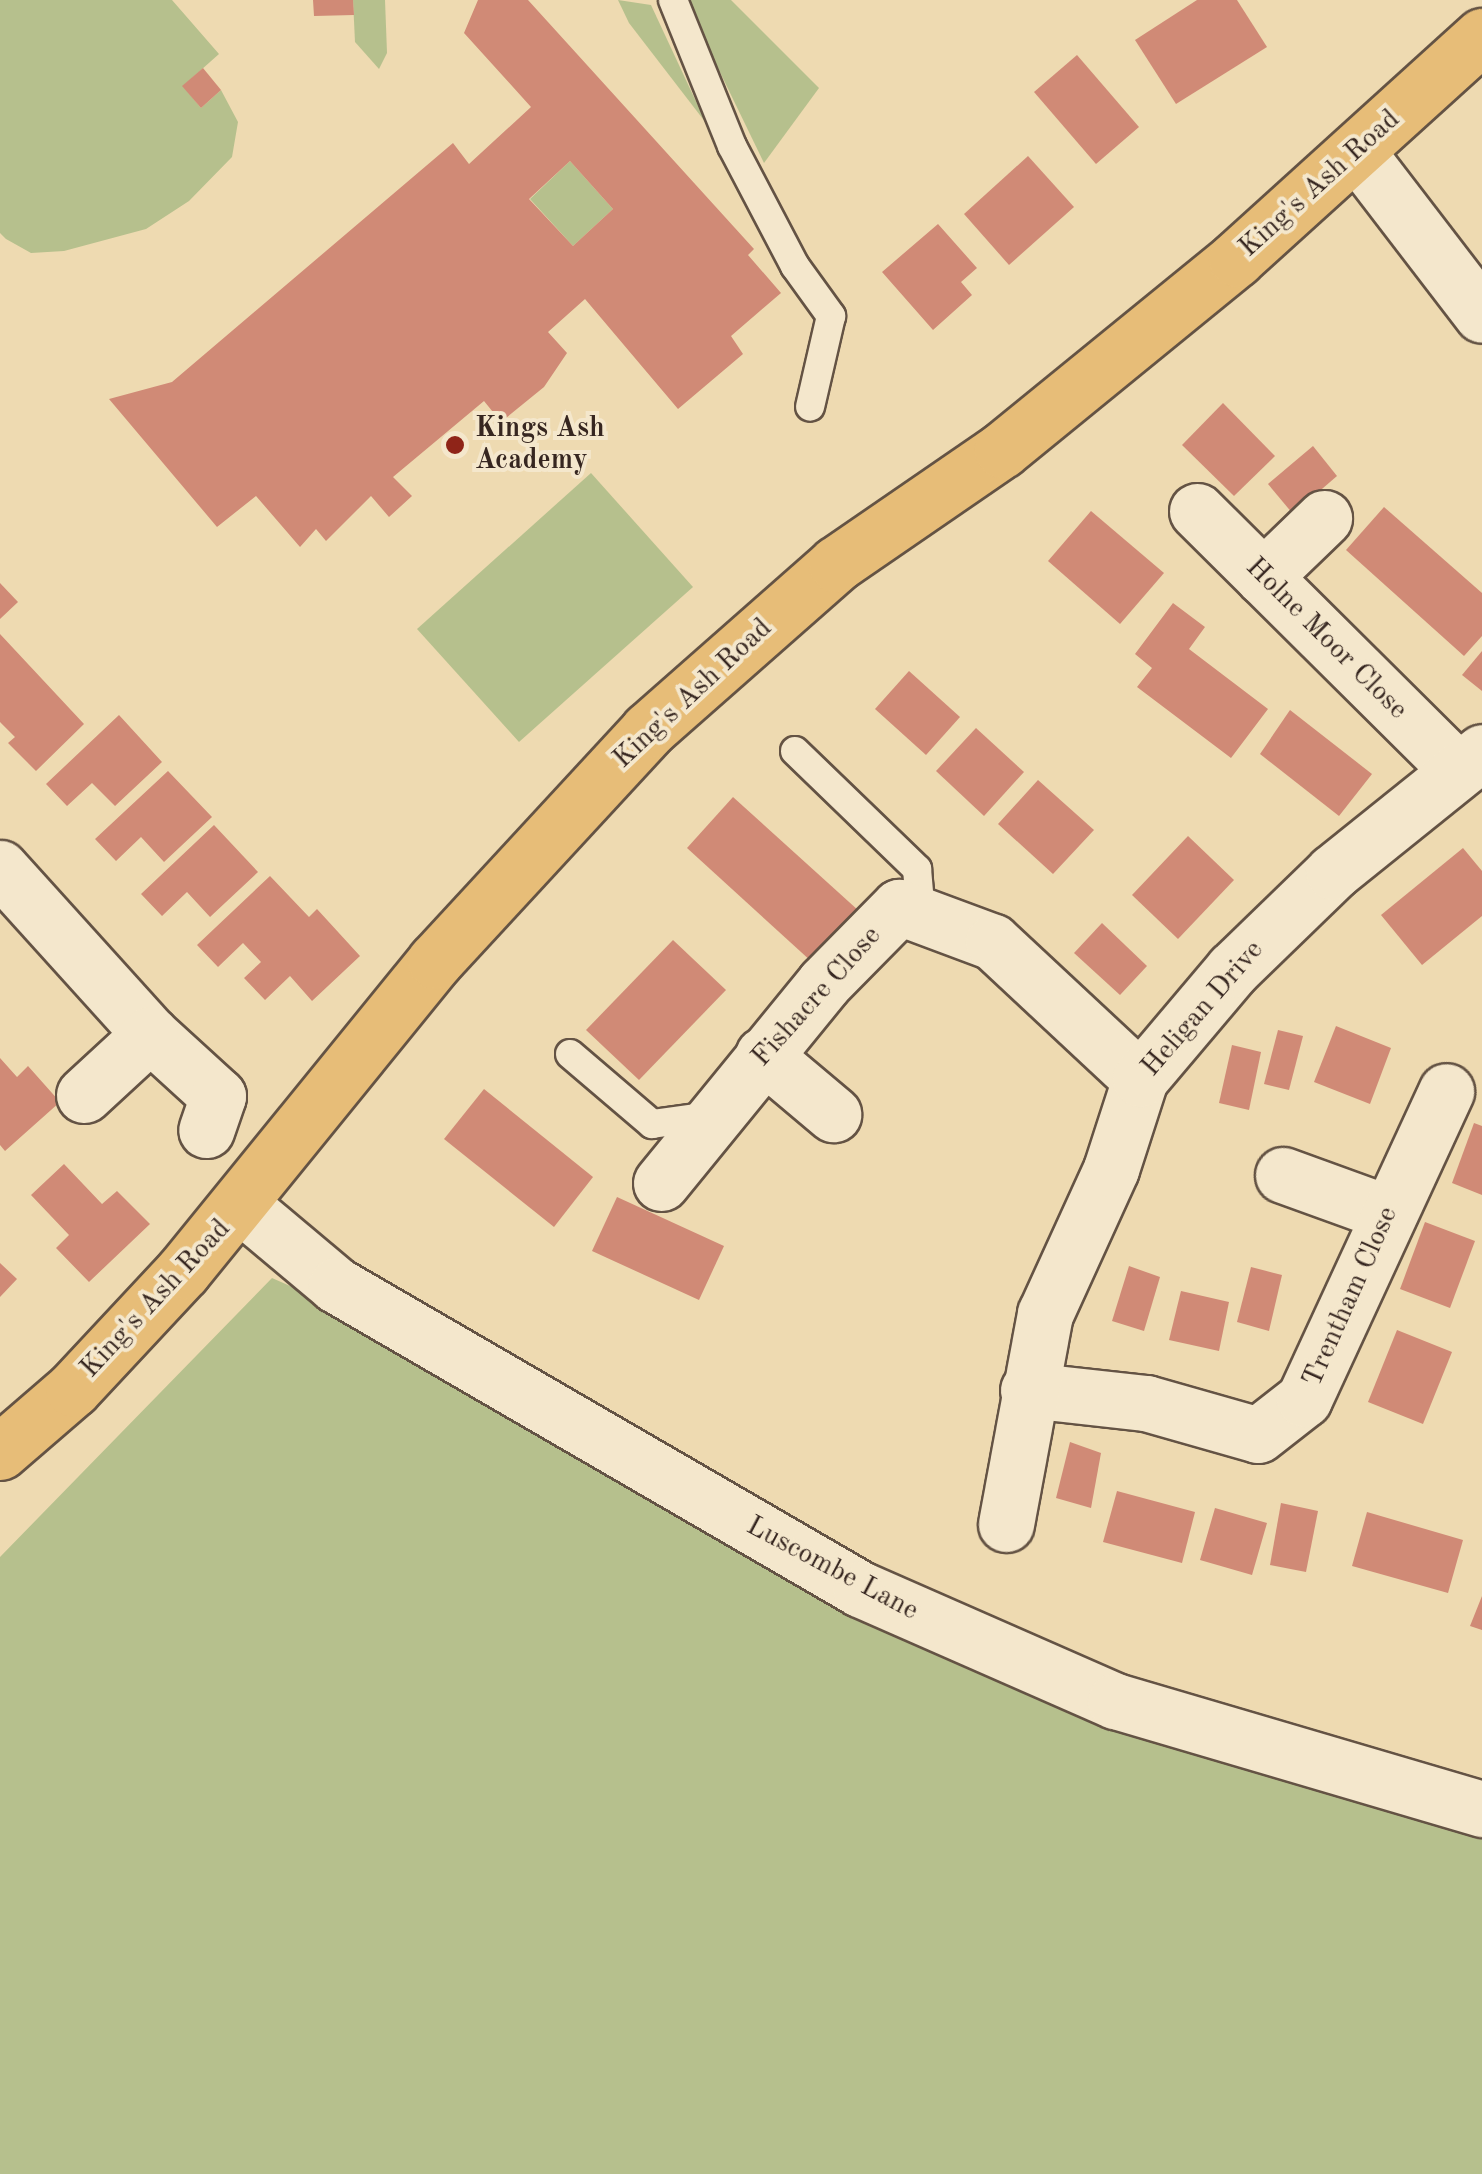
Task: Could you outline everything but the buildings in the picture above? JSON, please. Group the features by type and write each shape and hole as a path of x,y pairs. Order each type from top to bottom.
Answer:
{"highway":[{"name":"King's Ash Road","path":"0,1452 73,1390 242,1206 435,961 648,730 836,564 1002,450 1356,152 1482,36"}],"street":[{"path":"1356,152 1482,315"},
{"name":"Holne Moor Close","path":"1197,510 1263,577 1468,759"},
{"path":"1263,577 1324,518"},
{"name":"Heligan Drive","path":"1006,1524 1028,1390 1046,1314 1111,1168 1140,1079 1233,969 1468,759"},
{"path":"0,868 150,1034 218,1096 206,1130"},
{"name":"Fishacre Close","path":"660,1183 763,1056 899,907 922,915"},
{"path":"922,915 993,942 1140,1079"},
{"path":"84,1095 150,1034"},
{"path":"763,1056 833,1114"},
{"name":"Trentham Close","path":"1028,1390 1146,1403 1258,1435 1304,1399 1446,1092"},
{"path":"1282,1175 1388,1213"},
{"name":"Luscombe Lane","path":"242,1206 336,1284 860,1589 1114,1701 1482,1809"}],"lane":[{"path":"673,0 732,146 795,266 831,316 810,407"},
{"path":"795,751 917,869 922,915"},
{"path":"570,1054 652,1124 712,1115"}],"green space":[{"path":"0,0 172,0 219,54 183,86 201,108 221,90 238,122 232,157 189,201 146,229 64,251 31,253 6,239 0,233"},
{"path":"353,0 385,0 387,53 379,69 355,42"},
{"path":"618,0 651,5 706,123 629,23"},
{"path":"685,0 731,0 819,88 764,163"},
{"path":"570,161 613,209 573,246 530,199"},
{"path":"591,473 693,587 519,742 417,629"},
{"path":"272,1278 324,1301 591,1458 1482,1834 1482,2174 0,2174 0,1557"}],"place":[{"name":"Kings Ash Academy","path":"455,445"}]}
